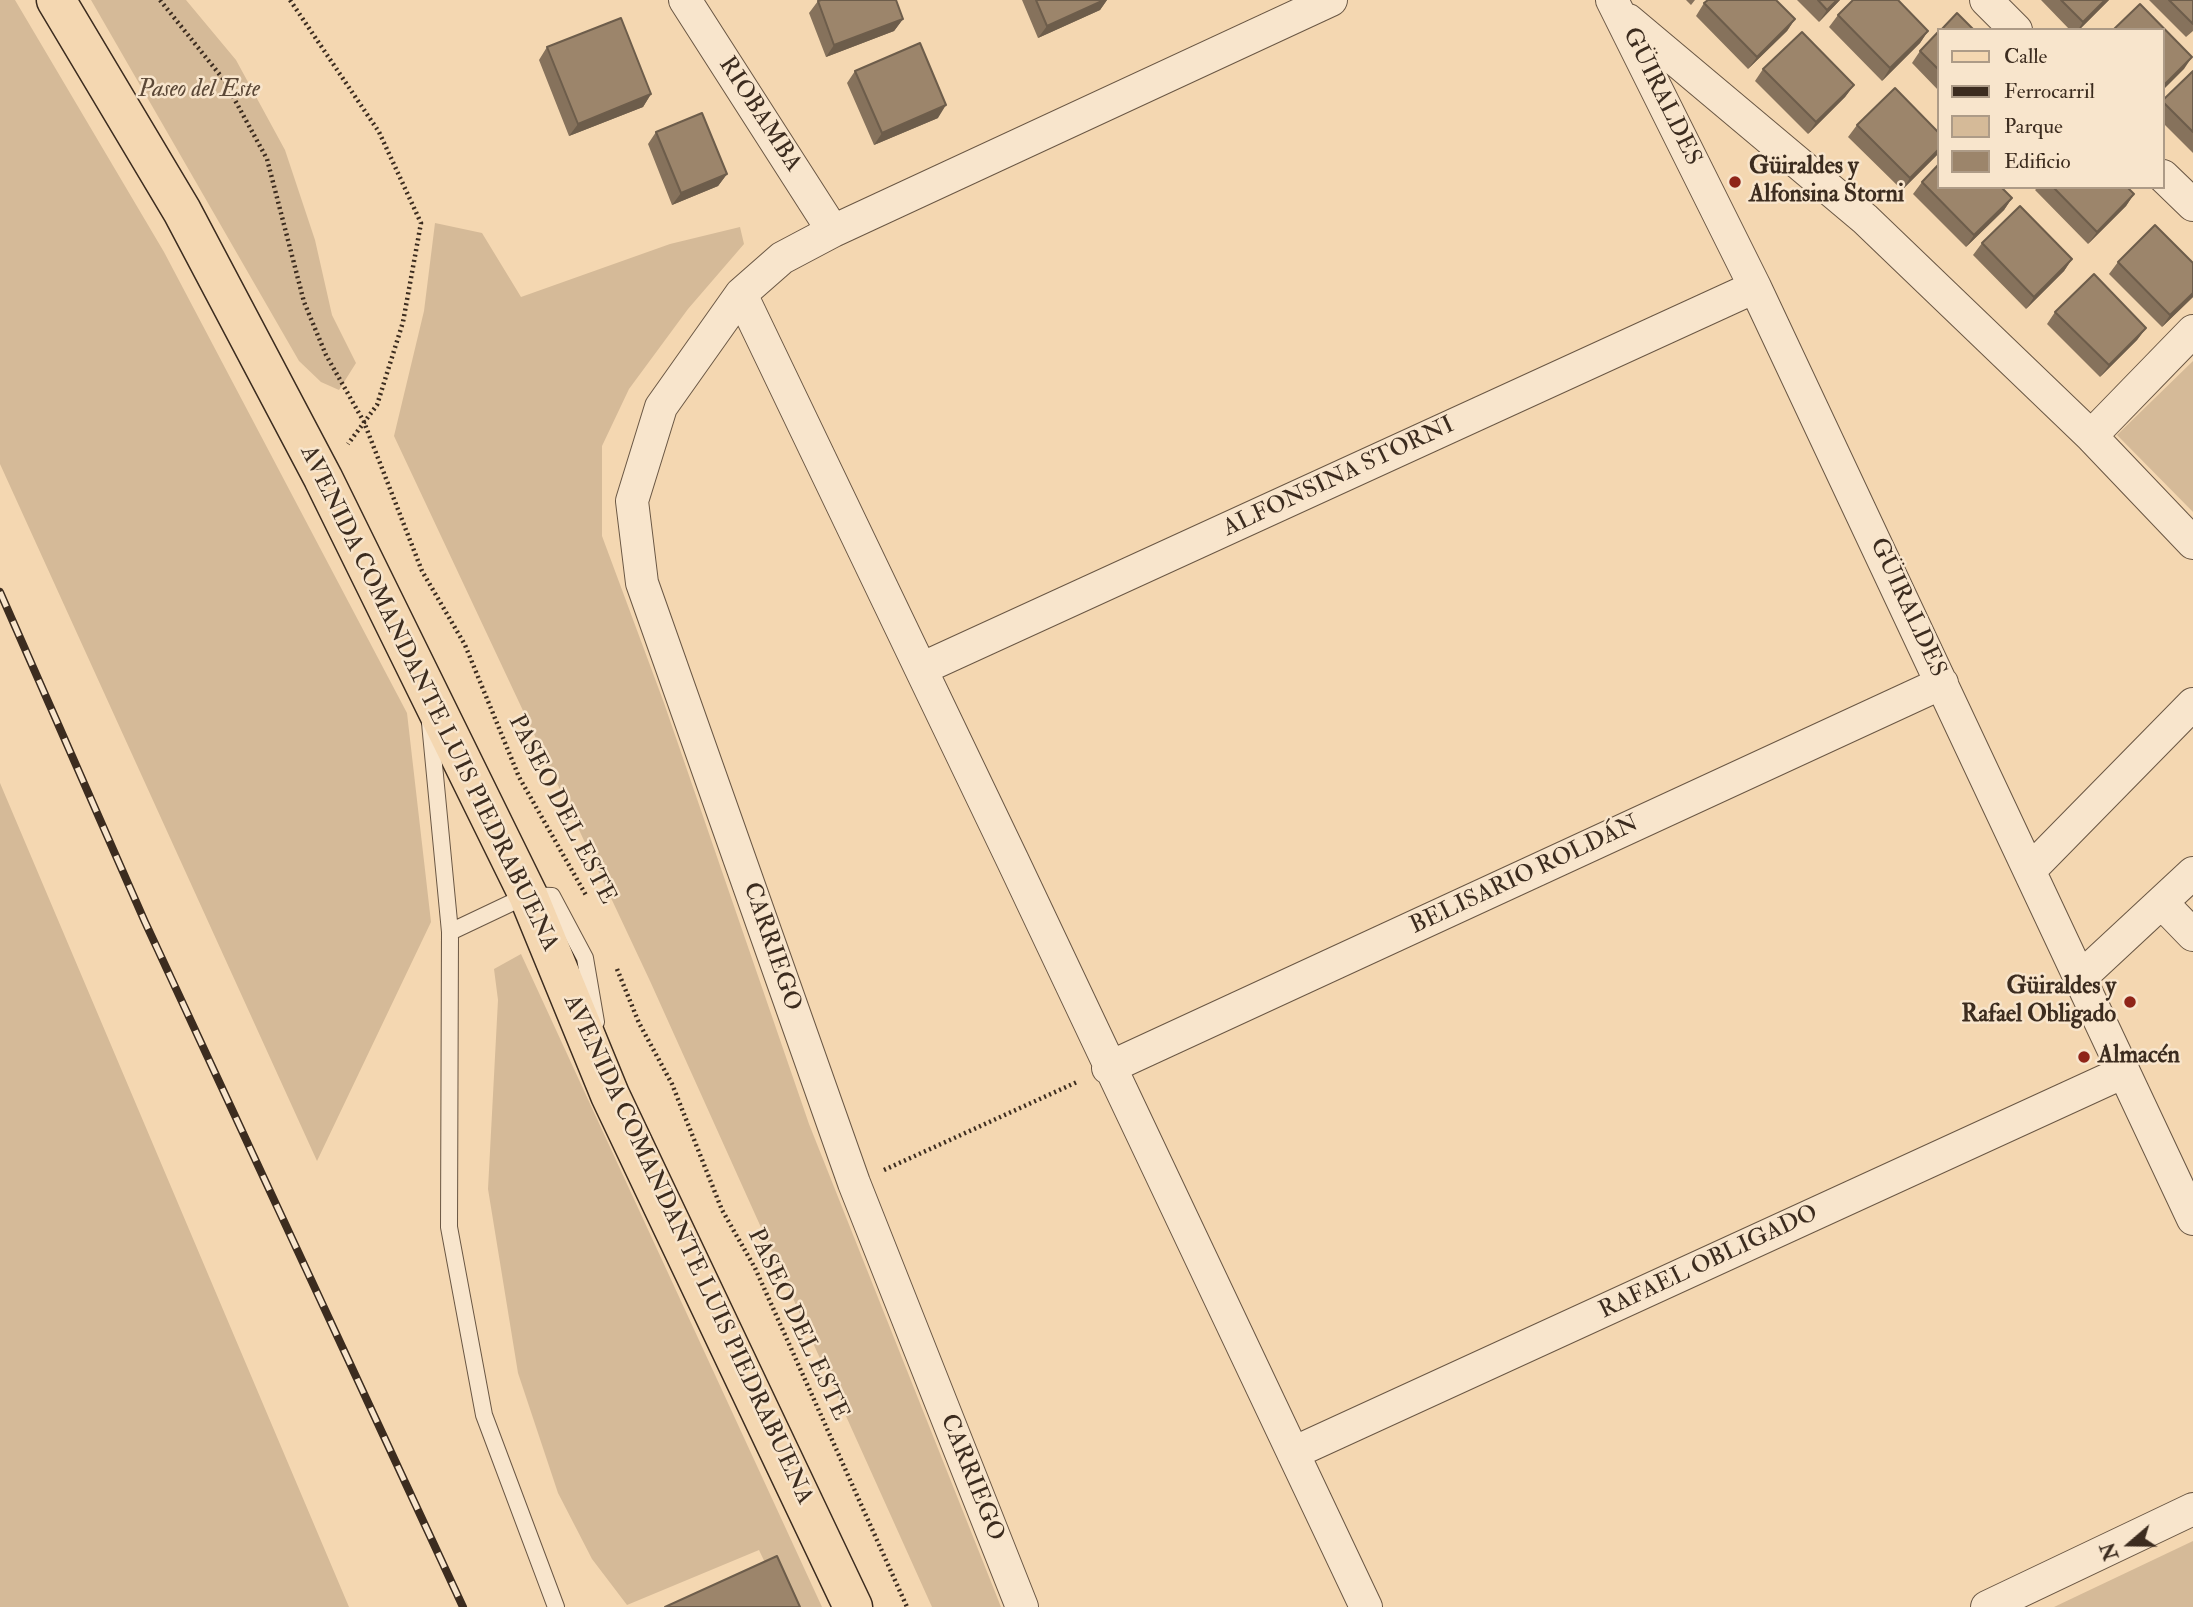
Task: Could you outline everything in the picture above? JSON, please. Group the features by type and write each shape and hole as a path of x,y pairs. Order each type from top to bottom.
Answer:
{"main road":[{"name":"AVENIDA COMANDANTE LUIS PIEDRABUENA","path":"56,0 182,211 323,478 528,895 610,1095 853,1607"}],"street":[{"name":"RIOBAMBA","path":"685,0 833,231"},
{"name":"CARRIEGO","path":"1022,1607 854,1183 642,583 632,501 661,407 741,294 782,258 833,231 1331,0"},
{"path":"1986,0 2014,28"},
{"path":"1615,6 1865,219 2091,436 2193,543"},
{"name":"GÜIRALDES","path":"1615,6 1755,287 2193,1219"},
{"path":"2165,178 2193,205"},
{"name":"ALFONSINA STORNI","path":"923,668 1755,287"},
{"path":"741,294 923,668 1108,1068 1366,1607"},
{"path":"2091,436 2193,331"},
{"name":"BELISARIO ROLDÁN","path":"1108,1068 1942,683"},
{"path":"2030,870 2193,704"},
{"path":"2080,978 2193,873"},
{"path":"2162,903 2193,935"},
{"name":"RAFAEL OBLIGADO","path":"1293,1453 2124,1072"},
{"path":"1987,1607 2193,1509"}],"lane":[{"path":"426,689 450,932 449,1227 484,1415 556,1607"},
{"path":"450,932 528,895"}],"path":[{"name":"PASEO DEL ESTE","path":"160,0 224,80 267,159 304,302 326,355 364,422 422,571 465,645 519,777 582,885 592,910"},
{"path":"290,0 379,132 421,223 403,322 377,405 323,478"},
{"name":"PASEO DEL ESTE","path":"613,960 639,1023 672,1084 722,1210 755,1268 907,1607"},
{"path":"854,1183 1108,1068"}],"green space":[{"path":"0,0 15,0 164,252 407,713 431,922 317,1161 0,464"},
{"name":"Paseo del Este","path":"91,0 186,0 236,60 285,150 315,240 332,315 356,363 339,390 321,382 299,361"},
{"path":"435,223 482,233 521,297 670,244 740,227 744,244 688,309 629,389 602,446 602,536 664,703 809,1124 1001,1607 932,1607 650,981 394,436 424,311"},
{"path":"2193,361 2193,512 2117,435"},
{"path":"0,783 349,1607 0,1607"},
{"path":"521,954 822,1607 786,1607 759,1550 627,1605 592,1559 558,1493 518,1373 488,1189 498,1000 494,969"},
{"path":"2193,1541 2193,1607 2054,1607"}],"building":[{"path":"896,0 903,19 834,45 818,1"},
{"path":"1036,0 1104,0 1047,26"},
{"path":"1708,0 1776,0 1795,19 1757,57 1704,3"},
{"path":"1818,0 1837,0 1827,10"},
{"path":"1853,0 1898,0 1928,31 1890,68 1838,15"},
{"path":"2061,0 2105,0 2083,22"},
{"path":"2169,0 2193,0 2193,24"},
{"path":"2140,4 2164,28 2115,28"},
{"path":"1957,13 1972,28 1943,28"},
{"path":"621,18 651,94 578,124 547,47"},
{"path":"2165,29 2192,57 2165,84"},
{"path":"1802,32 1854,85 1816,122 1763,69"},
{"path":"1938,32 1938,69 1920,51"},
{"path":"920,43 946,105 882,133 855,71"},
{"path":"2193,71 2193,132 2165,104 2165,98"},
{"path":"1895,88 1938,132 1938,150 1910,178 1857,125"},
{"path":"702,113 727,174 681,193 656,132"},
{"path":"1938,165 1938,189 2003,189 2012,198 1974,235 1922,182"},
{"path":"2055,189 2129,189 2134,194 2097,232"},
{"path":"2020,206 2072,259 2034,297 1982,243"},
{"path":"2155,225 2193,263 2193,293 2170,315 2118,262"},
{"path":"2094,274 2146,328 2109,365 2055,312"},
{"path":"777,1556 800,1607 665,1607"}],"railway":[{"path":"0,592 145,922 463,1607"}],"place":[{"name":"Güiraldes y Alfonsina Storni","path":"1735,182"},
{"name":"Güiraldes y Rafael Obligado","path":"2130,1002"},
{"name":"Almacén","path":"2084,1057"}]}
